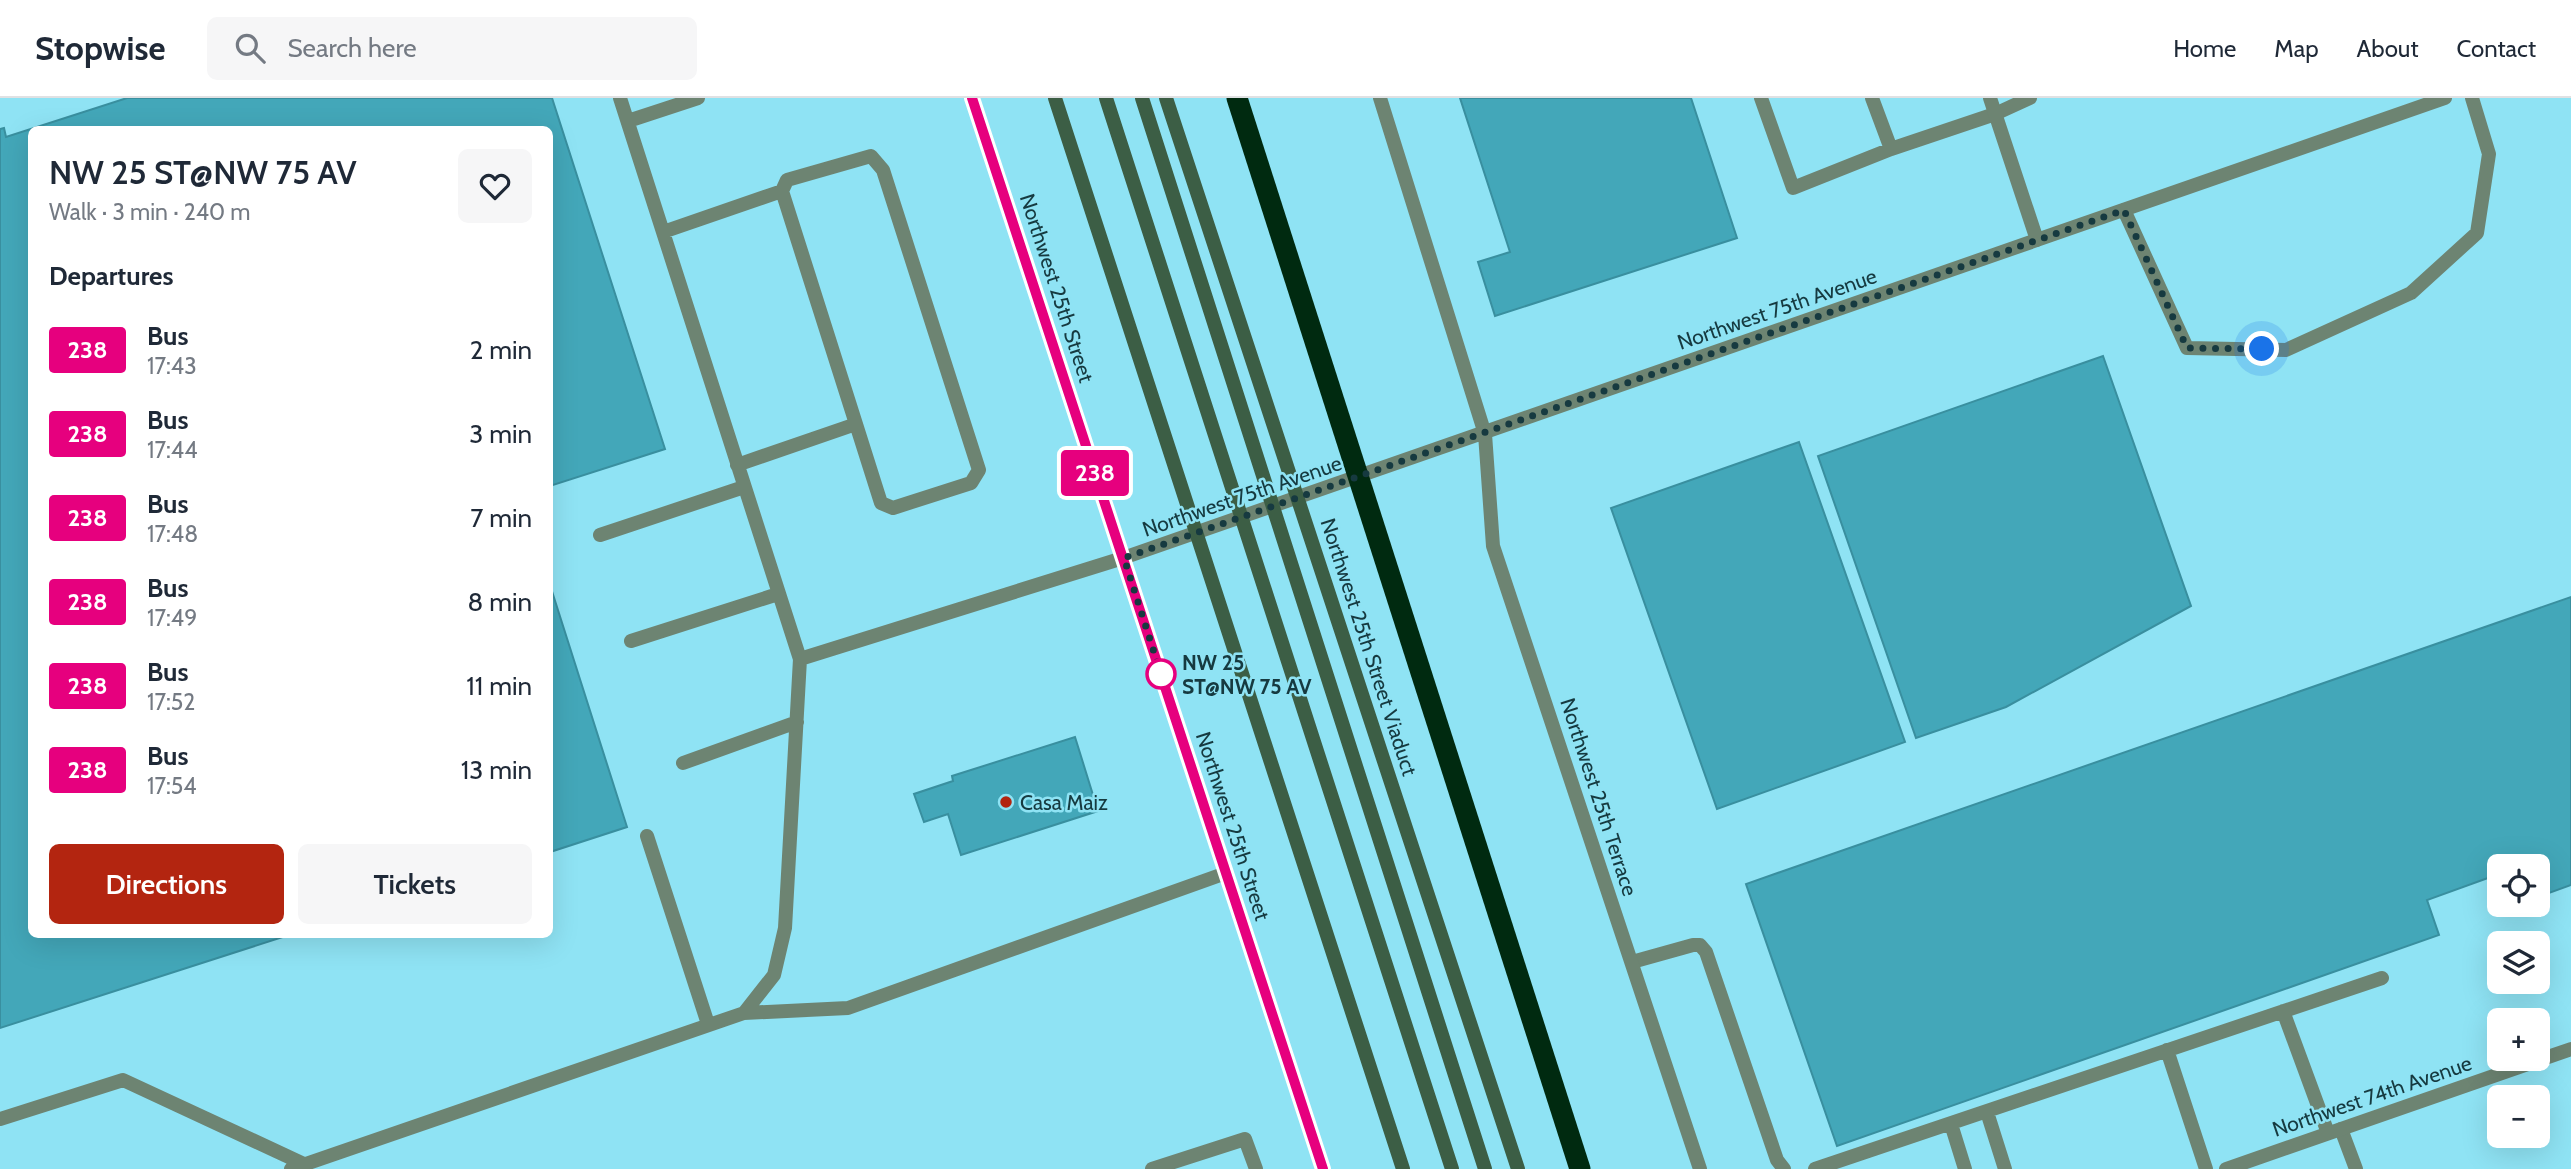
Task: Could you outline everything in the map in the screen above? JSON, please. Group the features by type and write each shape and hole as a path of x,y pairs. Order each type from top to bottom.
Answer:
{"highway":[{"path":"1237,98 1580,1169"}],"main road":[{"name":"Northwest 25th Street","path":"972,98 1323,1169"},
{"path":"1055,98 1071,139 1403,1169"},
{"path":"1106,98 1452,1169"},
{"path":"1142,98 1486,1169"},
{"name":"Northwest 25th Street Viaduct","path":"1166,98 1518,1169"}],"street":[{"path":"620,98 800,659 785,928 774,975 744,1013"},
{"path":"628,121 698,98"},
{"name":"Northwest 25th Terrace","path":"1380,98 1485,434 1493,547 1700,1169"},
{"path":"1761,98 1793,188 1891,149 1995,114 2030,98"},
{"path":"1872,98 1891,149"},
{"path":"1990,98 2037,240"},
{"name":"Northwest 75th Avenue","path":"800,659 1124,558 1274,508 2445,98"},
{"path":"2124,210 2187,348 2286,350 2411,293 2477,233 2488,154 2472,98"},
{"path":"871,156 883,170 979,470 971,483 893,508 881,503 856,424 782,191 787,180 871,156"},
{"path":"663,232 782,191"},
{"path":"737,465 856,424"},
{"path":"600,534 744,487"},
{"path":"631,641 778,594"},
{"path":"683,762 797,722"},
{"path":"648,836 708,1024"},
{"path":"0,1119 123,1080 297,1167 744,1013 848,1008 1226,873"},
{"path":"1632,962 1693,944 1700,945 1706,951 1777,1160 1784,1169"},
{"path":"1815,1169 2382,978"},
{"path":"2283,1011 2335,1131 2356,1169"},
{"name":"Northwest 74th Avenue","path":"2226,1169 2571,1049"},
{"path":"2167,1050 2206,1169"},
{"path":"1987,1112 2005,1169"},
{"path":"1951,1124 1965,1169"},
{"path":"1152,1169 1245,1139 1256,1169"}],"building":[{"path":"127,98 552,98 665,449 553,485 553,126 40,126"},
{"path":"1460,98 1691,98 1737,238 1495,316 1478,262 1510,252"},
{"path":"4,128 6,137 28,130 28,938 280,938 0,1028 0,129"},
{"path":"2103,356 2191,606 2006,707 1916,738 1818,456"},
{"path":"1799,442 1905,742 1717,809 1611,508"},
{"path":"553,594 627,827 553,851"},
{"path":"2571,597 2571,885 2550,893 2550,854 2487,854 2487,878 2427,900 2439,935 1837,1146 1746,884"},
{"name":"Casa Maiz","path":"1075,737 1098,811 961,855 948,814 924,822 914,794 953,781 952,776"}],"bus line":[{"name":"238","path":"972,98 1323,1169"}],"place":[{"name":"NW 25 ST@NW 75 AV","path":"1161,674"},
{"name":"Casa Maiz","path":"1006,802"}],"route":[{"path":"1161,674 1124,558 2124,210 2187,348 2262,349"}]}
